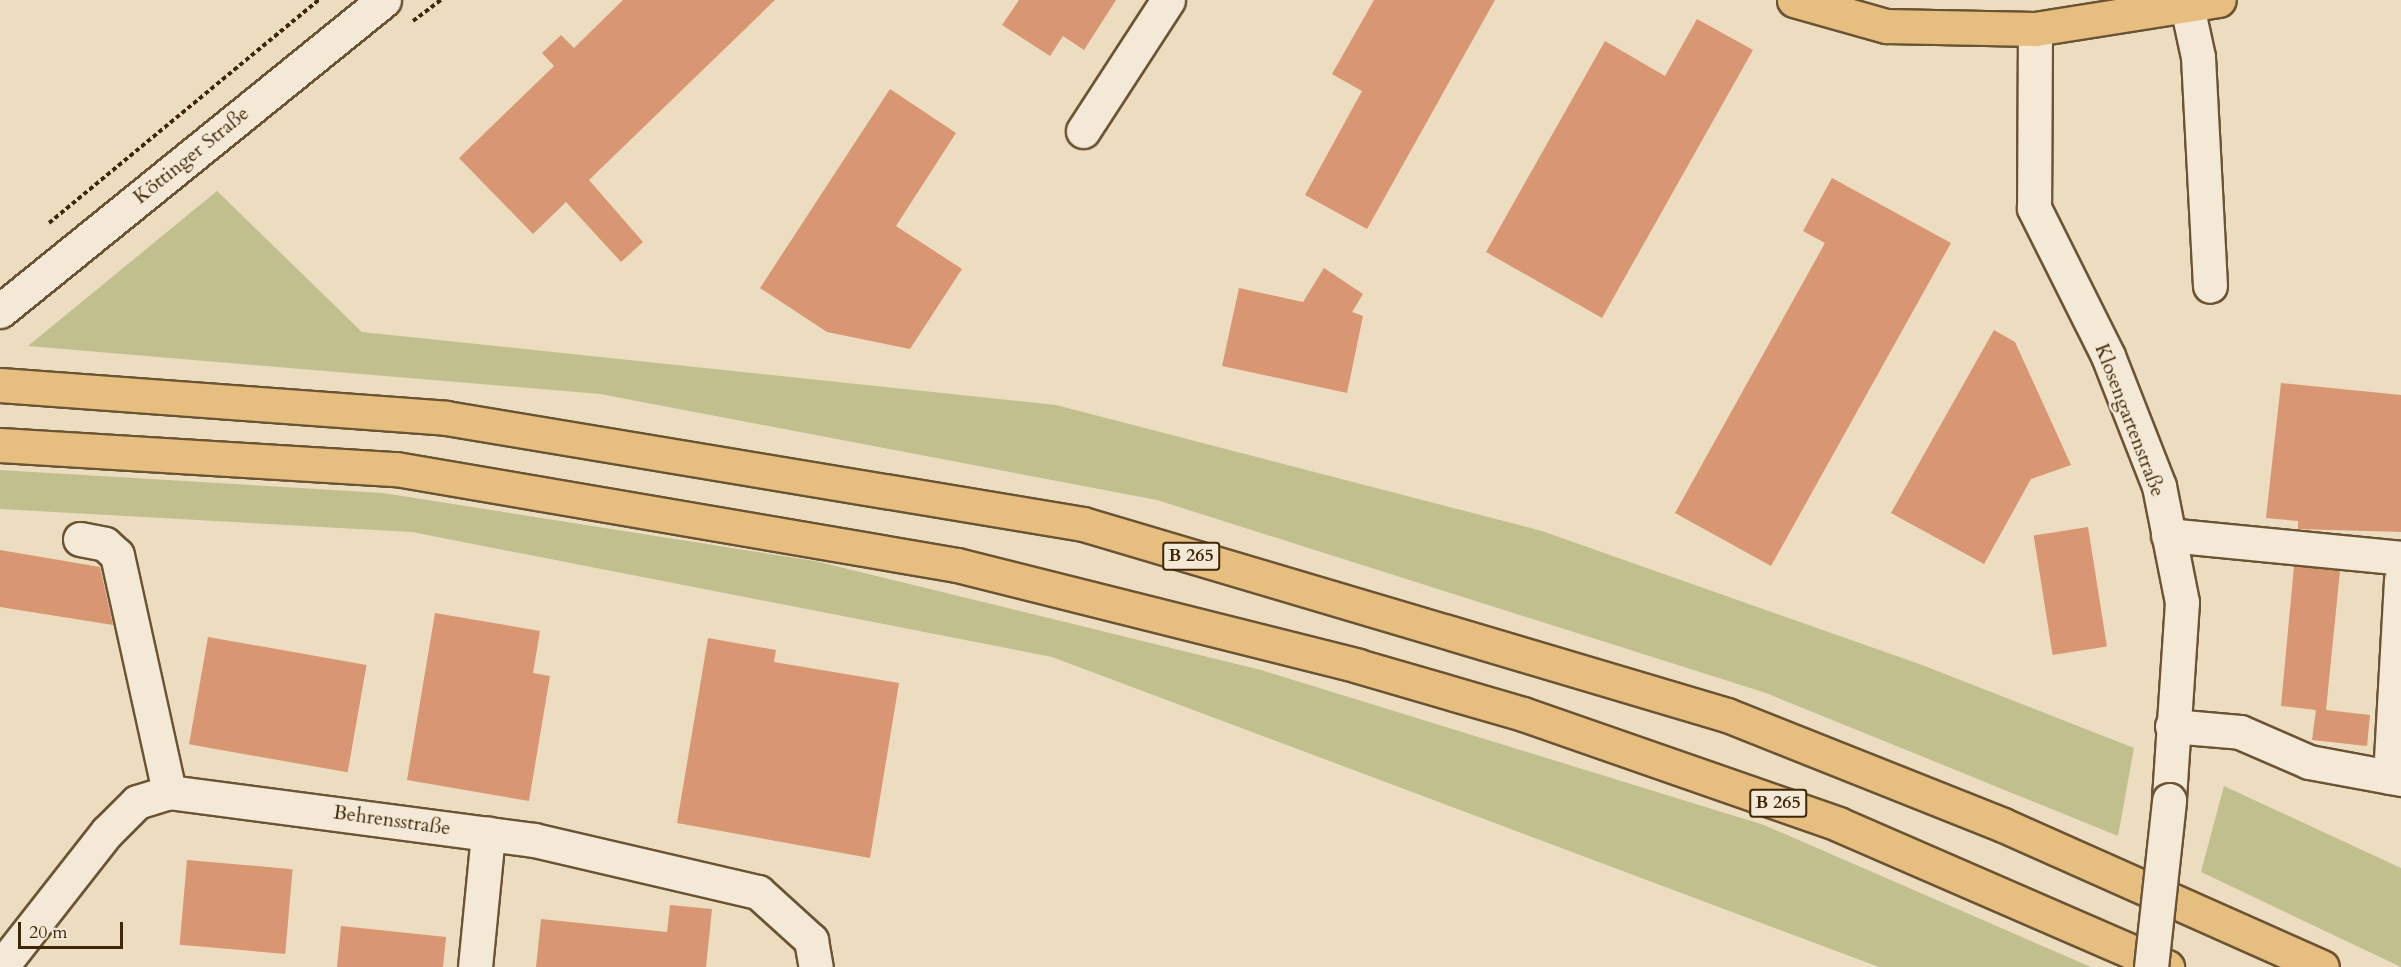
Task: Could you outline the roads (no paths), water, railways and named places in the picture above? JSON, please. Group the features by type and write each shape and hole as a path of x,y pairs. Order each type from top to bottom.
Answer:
{"main road":[{"path":"1794,0 1886,26 2036,29 2205,2"},
{"name":"B 265","path":"0,384 446,418 1083,524 1727,715 2003,825 2322,967"},
{"name":"B 265","path":"0,445 396,469 957,565 1359,666 1554,725 1848,828 2167,967"}],"street":[{"name":"Köttinger Straße","path":"0,311 384,0"},
{"path":"1083,131 1168,0"},
{"path":"2205,2 2198,57 2210,286"},
{"name":"Klosengartenstraße","path":"2036,29 2034,208 2108,356 2159,486 2182,602 2172,726 2169,800 2151,967"},
{"path":"2168,535 2401,558"},
{"path":"80,539 105,544 117,555 169,792"},
{"path":"2172,726 2240,732 2309,762 2396,778 2401,579"},
{"name":"Behrensstraße","path":"1,967 107,832 137,802 169,792 488,834 758,892 811,940 816,967"},
{"path":"475,967 488,834"}]}
